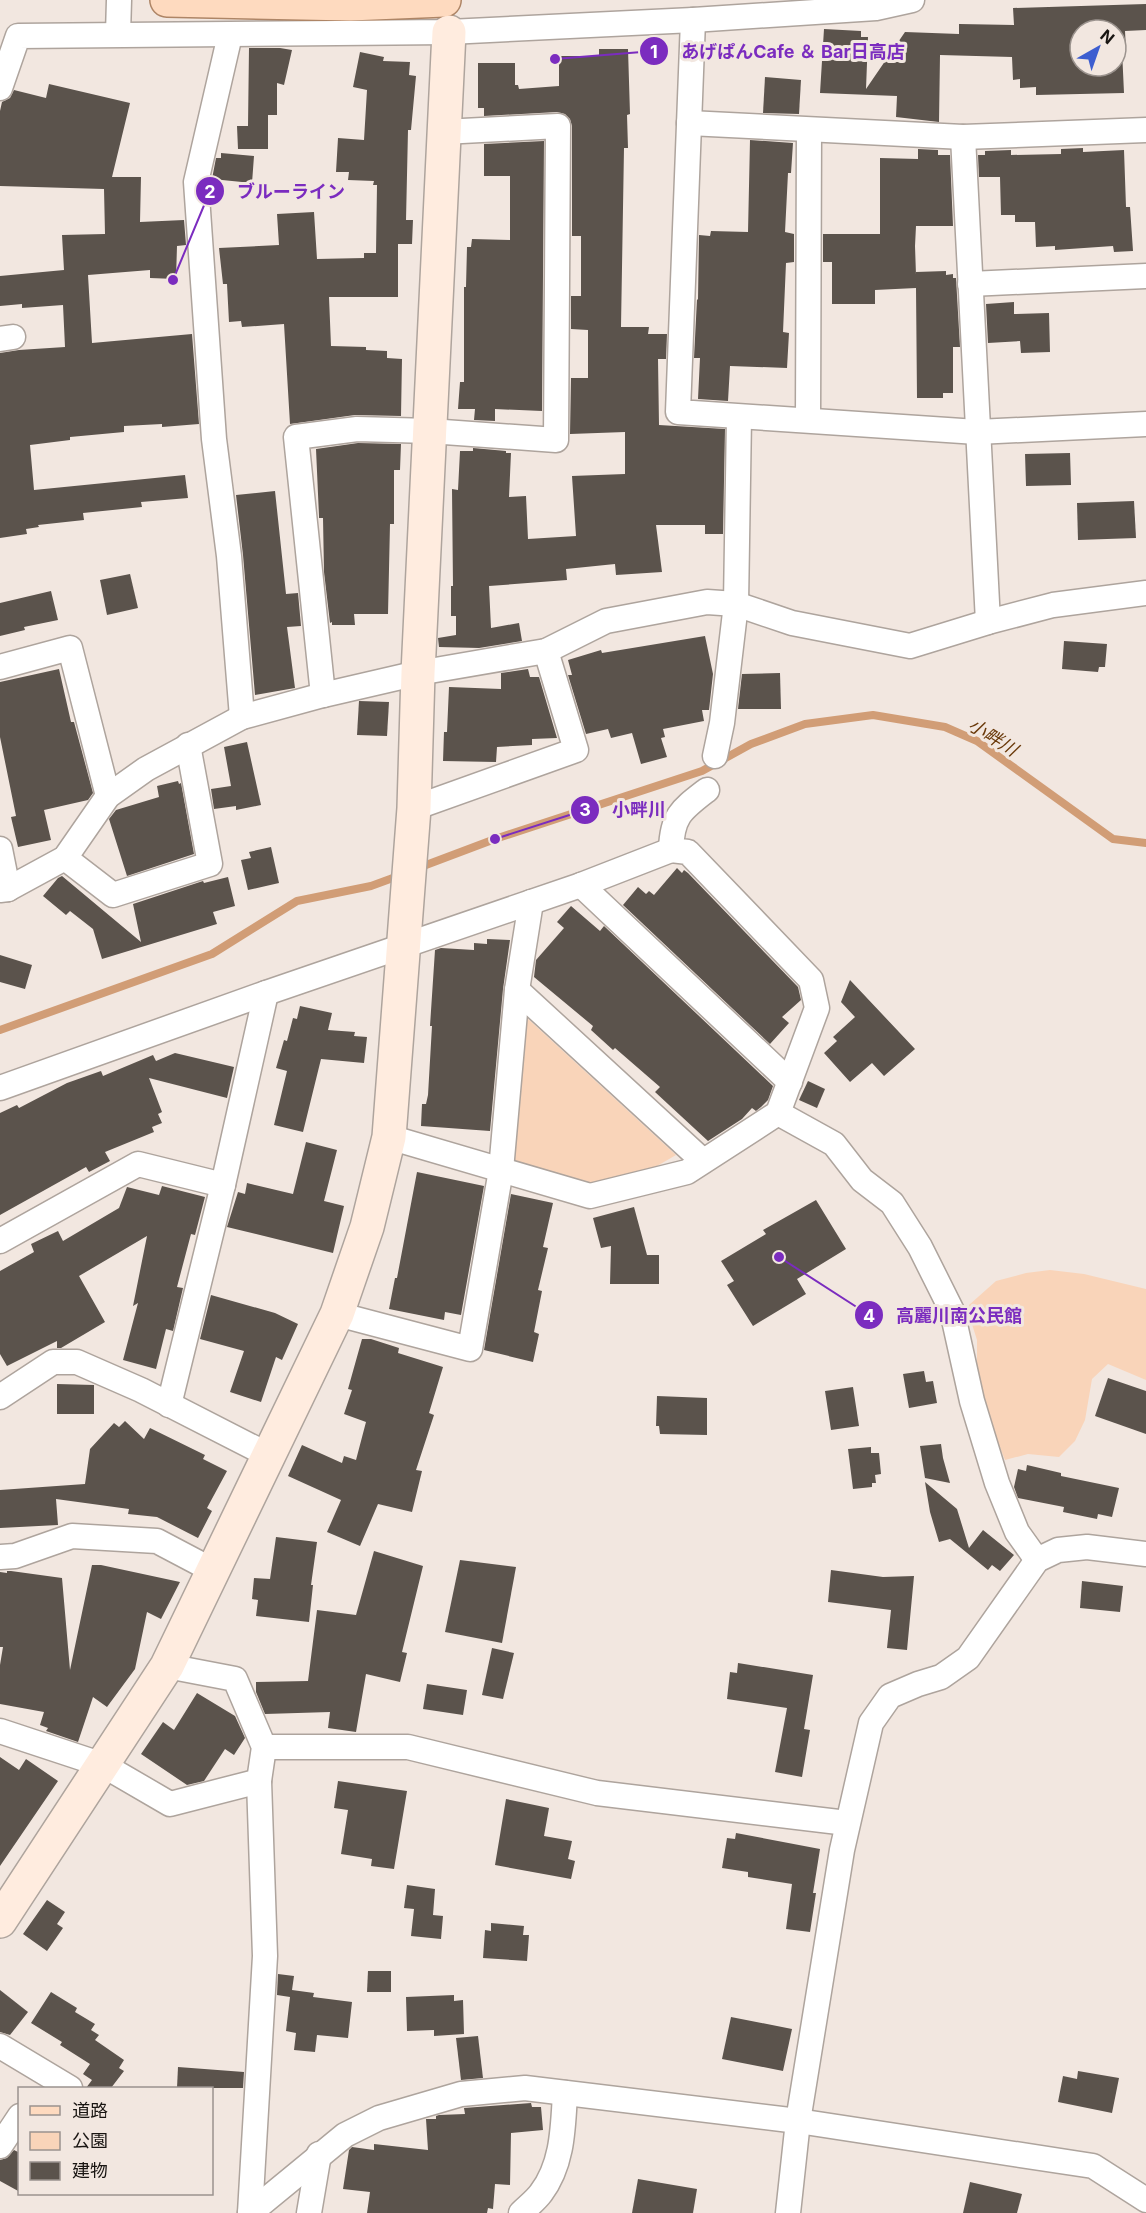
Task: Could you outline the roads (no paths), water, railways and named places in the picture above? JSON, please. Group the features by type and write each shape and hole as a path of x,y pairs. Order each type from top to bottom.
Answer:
{"main road":[{"path":"167,0 350,4 444,0"}],"street":[{"path":"118,34 119,0"},
{"path":"0,88 18,36 449,32 876,8 912,0"},
{"path":"693,20 678,412 977,432 1146,424"},
{"path":"4,1906 103,1765 167,1666 337,1314 367,1227 389,1137 413,815 449,32"},
{"path":"230,35 196,182 214,439 230,556 242,717"},
{"path":"689,123 963,137 1146,130"},
{"path":"323,695 296,437 357,429 430,431 556,440 558,126 443,132"},
{"path":"808,420 809,130"},
{"path":"963,137 988,622"},
{"path":"970,284 1146,276"},
{"path":"716,756 736,604 739,417"},
{"path":"0,849 4,889 65,858 108,796 146,769 242,717 418,673 546,651 606,621 707,603 736,604 792,623 910,646 1053,605 1146,593"},
{"path":"0,667 70,648 108,796"},
{"path":"413,815 576,750 546,651"},
{"path":"65,858 113,895 210,864 188,745"},
{"path":"671,850 672,829 683,808 707,790"},
{"path":"0,1088 266,993 404,938 531,902 671,850 688,852 811,980 817,1008 778,1113 687,1172 590,1196 389,1137"},
{"path":"581,885 790,1082"},
{"path":"337,1314 470,1349 501,1170 517,990 531,902"},
{"path":"517,990 703,1161"},
{"path":"169,1405 223,1185 266,993"},
{"path":"778,1113 834,1144 862,1180 892,1203 920,1247 952,1311 972,1401 997,1483 1017,1532 1037,1560"},
{"path":"0,1241 138,1164 223,1185"},
{"path":"0,1397 53,1362 77,1362 97,1369 268,1455"},
{"path":"0,1557 15,1556 72,1536 157,1541 212,1570"},
{"path":"788,2213 798,2121 847,1822 871,1723 890,1696 941,1677 968,1658 1037,1560 1058,1550 1087,1547 1146,1554"},
{"path":"167,1666 235,1680 264,1747 259,1780 265,1956 250,2213"},
{"path":"0,1731 103,1765 170,1804 259,1780"},
{"path":"264,1747 408,1747 597,1793 847,1822"},
{"path":"0,2046 41,2081 66,2087"},
{"path":"250,2213 319,2154 345,2135 379,2118 461,2094 525,2088 798,2121 1093,2166 1146,2200"},
{"path":"521,2213 541,2193 556,2164 562,2141 566,2093"},
{"path":"0,2146 18,2119"},
{"path":"309,2213 319,2154"}],"waterway":[{"name":"小畔川","path":"418,868 495,839 702,771 751,744 805,724 873,715 945,727 977,741 1113,839 1146,843"},
{"name":"小畔川","path":"0,1030 212,954 297,901 371,886 401,875"}],"place":[{"name":"あげぱんCafe ＆ Bar日高店","path":"555,59"},
{"name":"ブルーライン","path":"173,280"},
{"name":"小畔川","path":"495,839"},
{"name":"高麗川南公民館","path":"779,1257"}]}
